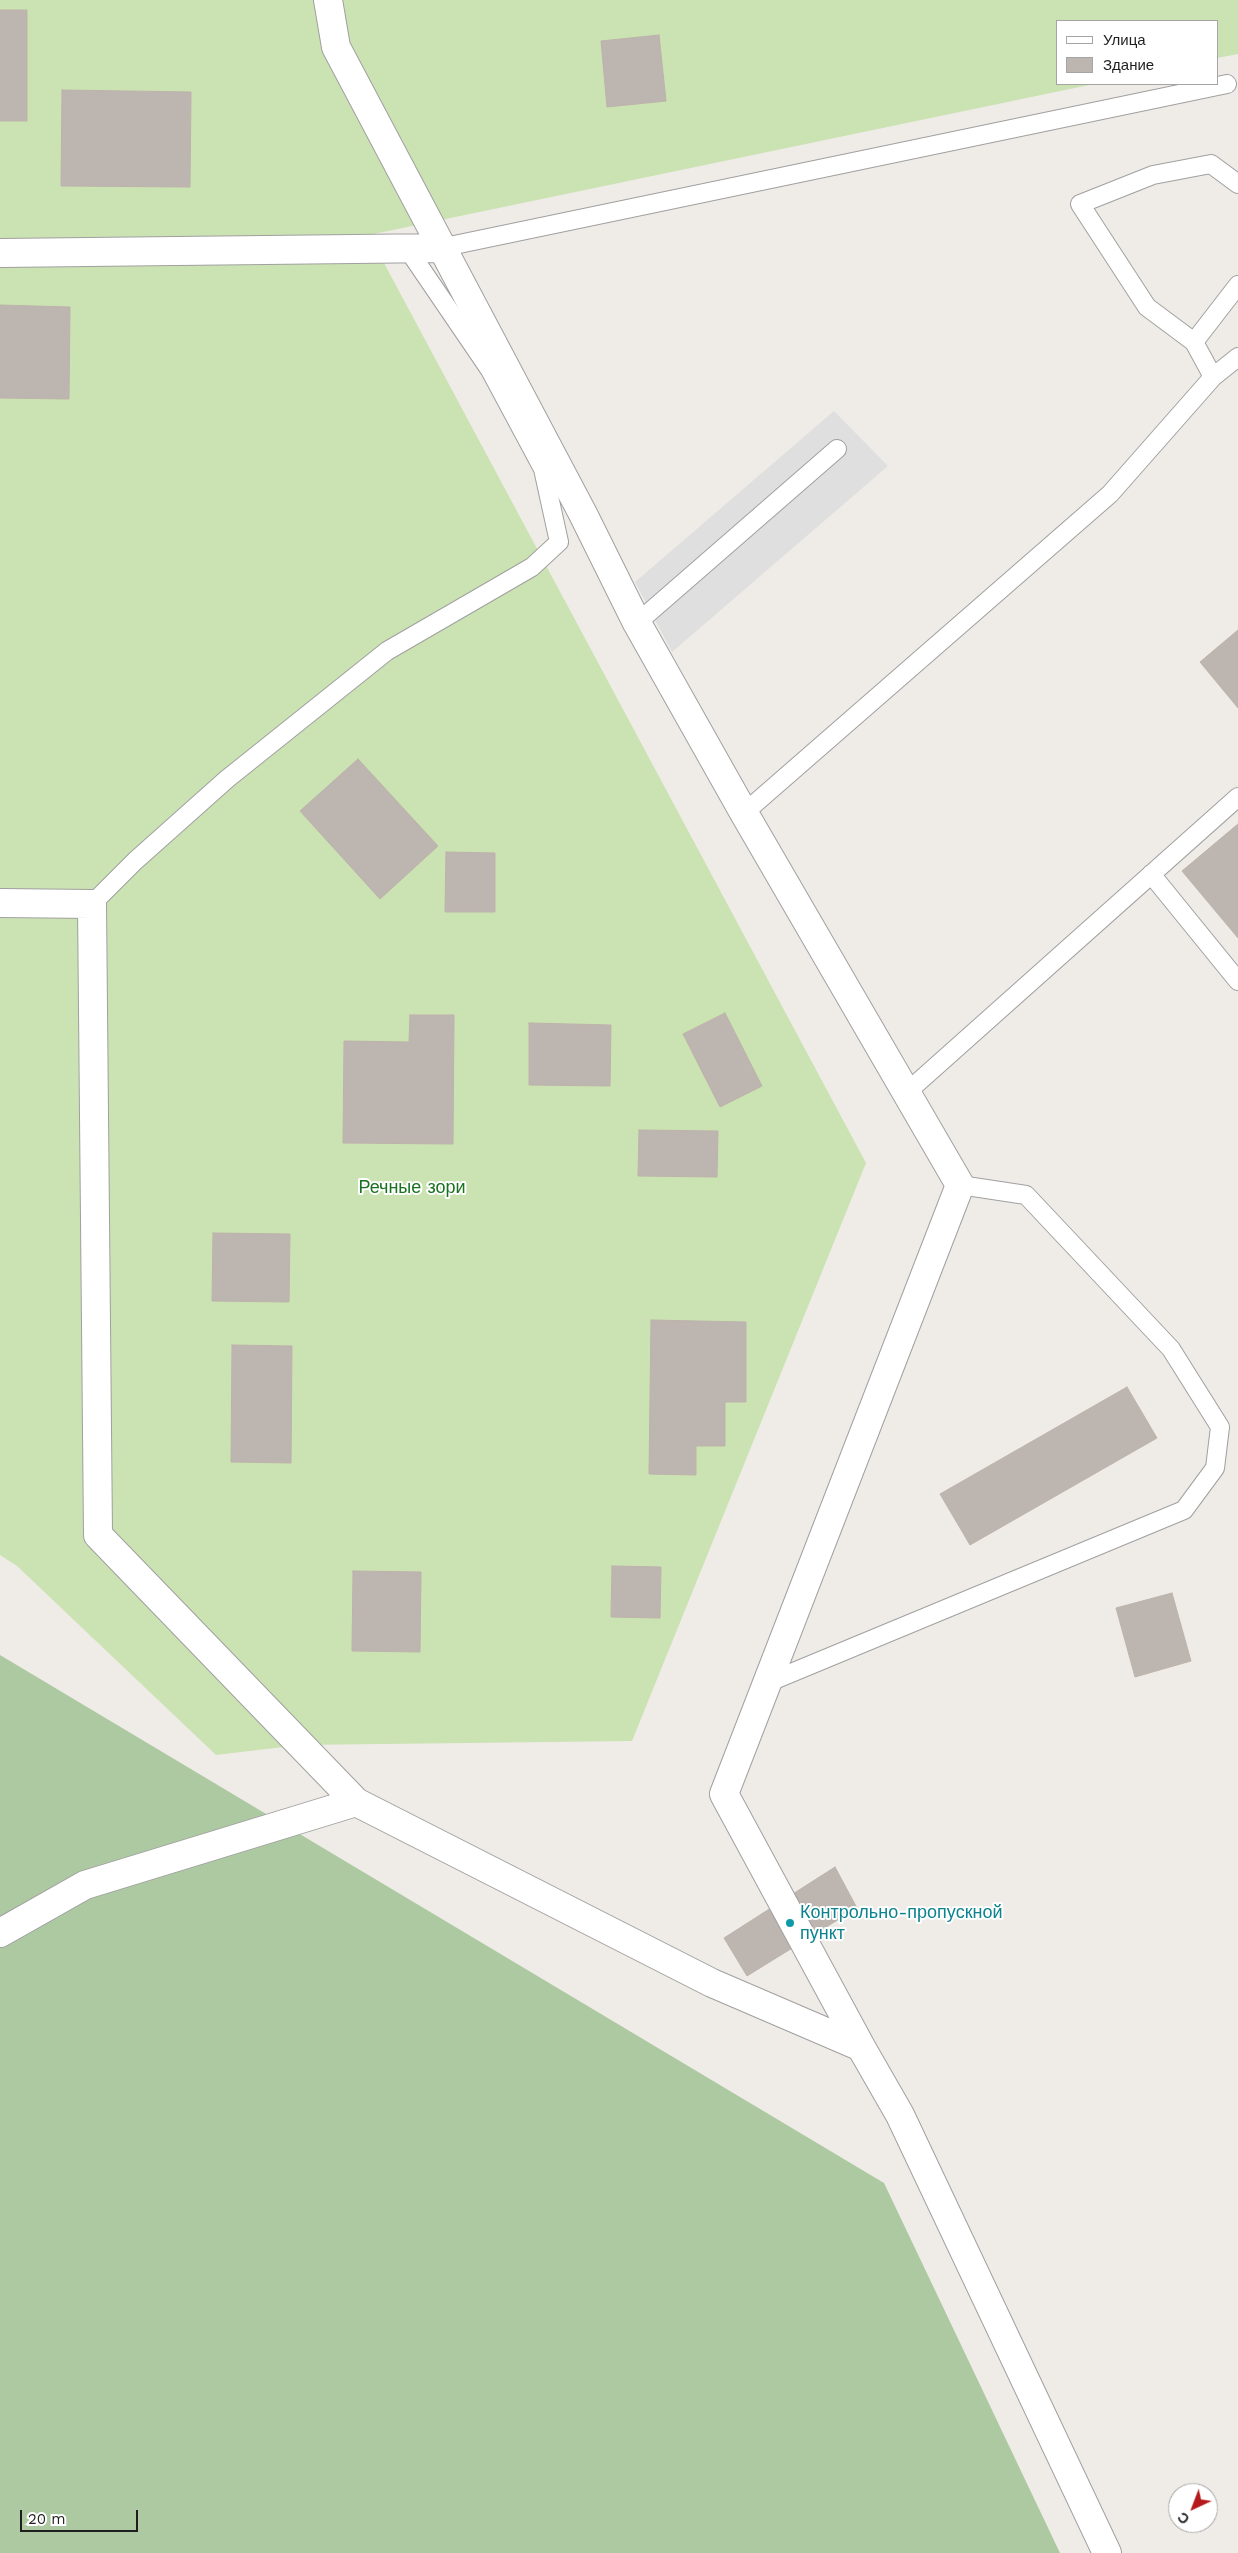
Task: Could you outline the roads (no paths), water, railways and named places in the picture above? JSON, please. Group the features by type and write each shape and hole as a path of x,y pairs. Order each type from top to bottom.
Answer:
{"street":[{"path":"328,0 336,46 583,514 637,623 744,813 960,1185 724,1794 861,2047 900,2114 1107,2553"},
{"path":"0,253 442,248"},
{"path":"0,903 92,904 98,1536 356,1802 712,1983 861,2047"},
{"path":"0,1933 85,1885 356,1802"}],"lane":[{"path":"92,904 135,861 227,778 387,651 532,567 559,542 543,469 490,370 411,254 1227,84"},
{"path":"1213,378 1194,342 1148,306 1080,204 1153,175 1211,164 1238,184"},
{"path":"1194,342 1238,285"},
{"path":"744,813 1110,494 1213,378 1238,357"},
{"path":"637,623 837,450"},
{"path":"906,1093 1238,797"},
{"path":"1151,874 1238,981"},
{"path":"767,1683 1184,1510 1215,1468 1220,1427 1171,1348 1026,1195 960,1185"}],"place":[{"name":"Контрольно-пропускной пункт","path":"790,1923"}],"park label":[{"name":"Речные зори","path":"412,1188"}]}
